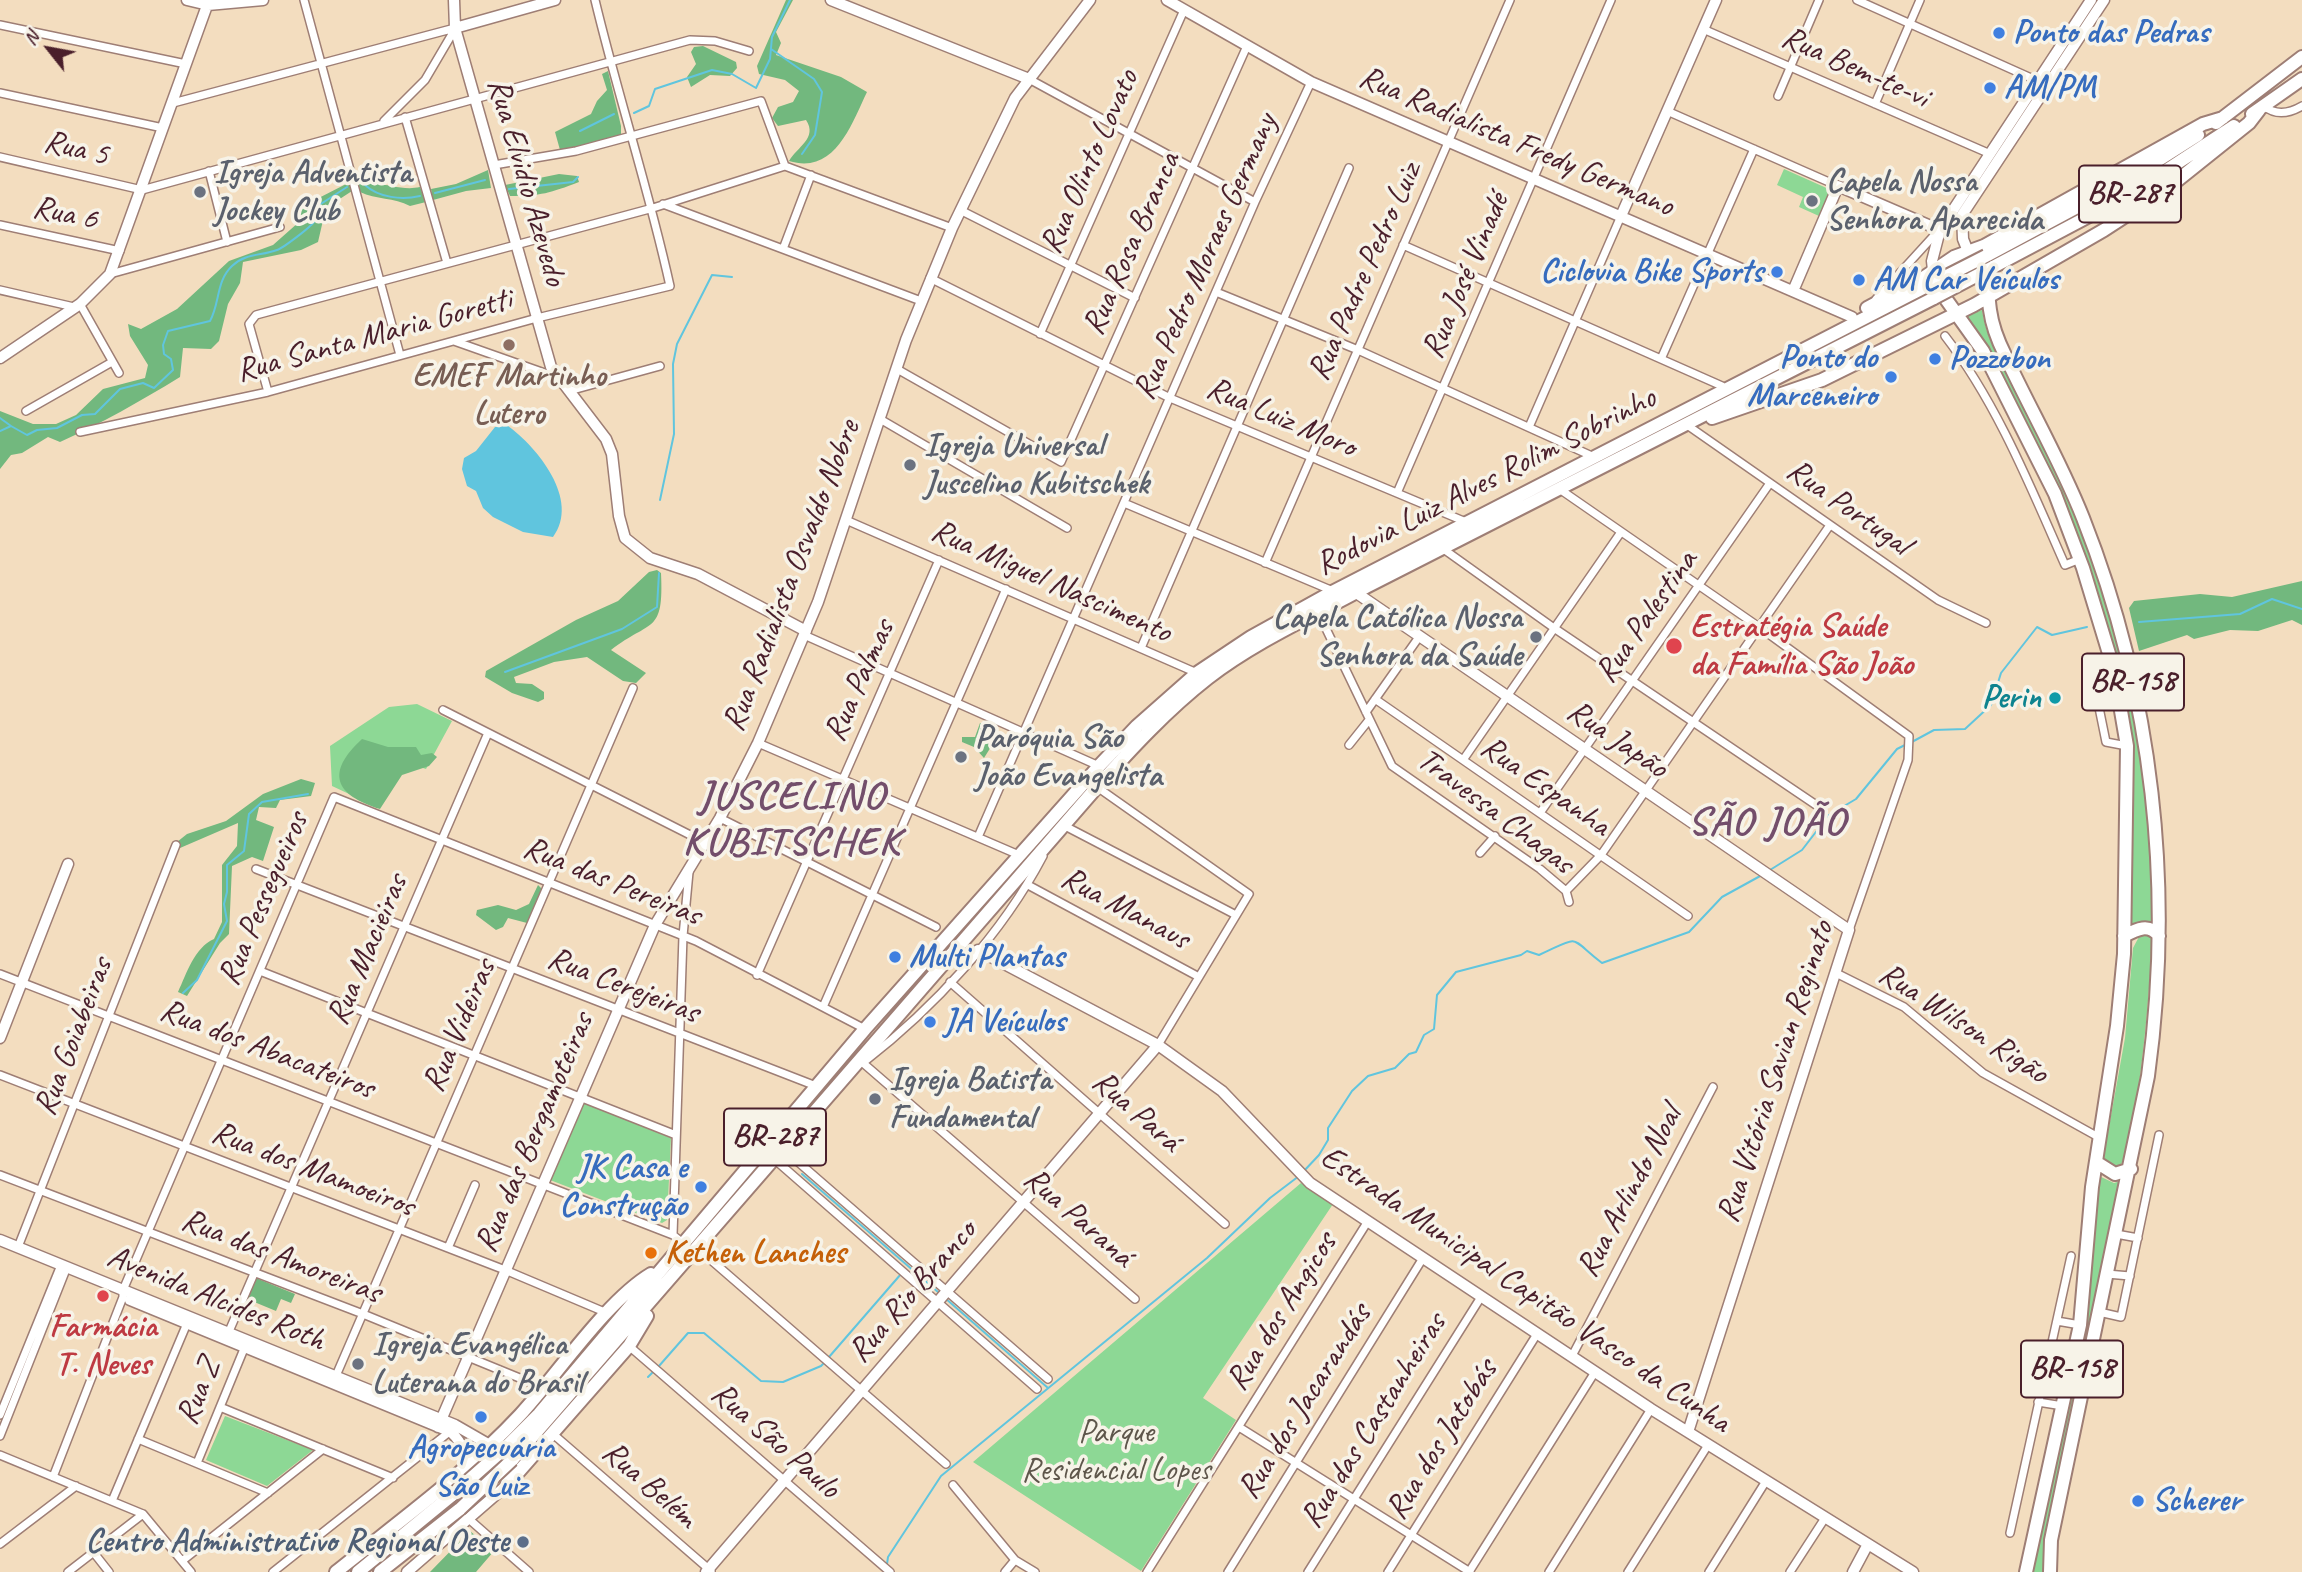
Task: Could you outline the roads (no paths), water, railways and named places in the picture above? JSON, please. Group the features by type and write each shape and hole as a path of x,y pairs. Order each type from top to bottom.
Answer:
{"highway":[{"path":"1933,270 1954,257 1969,254 2203,124 2223,118 2302,57"},
{"path":"1969,254 1977,258 1990,294 2104,230 2164,191 2249,123 2262,108 2302,79"},
{"name":"BR-287","path":"1932,292 2127,196 2262,108"},
{"name":"BR-287","path":"1990,262 2124,182 2223,118"},
{"name":"BR-287","path":"1672,419 1722,386 1852,317 1933,270"},
{"name":"BR-158","path":"1933,270 1938,288 1983,351 2055,494 2080,559 2114,670 2127,746 2124,936 2117,1026 2088,1221 2087,1274 2080,1325 2026,1572"},
{"name":"Rodovia Luiz Alves Rolim Sobrinho","path":"380,1572 460,1509 512,1460 667,1282 690,1246 865,1029 1099,765 1137,726 1197,673 1251,636 1466,522 1932,292"},
{"name":"Rodovia Luiz Alves Rolim Sobrinho","path":"358,1572 452,1495 539,1414 663,1267 690,1246 773,1158 1097,787 1156,724 1208,678 1318,611 1557,488 1687,425 1932,292"},
{"name":"BR-287","path":"1687,425 1822,380 1990,294"},
{"name":"BR-158","path":"1990,294 1995,331 2083,516 2121,632 2150,771 2160,895 2153,1042 2130,1169 2052,1540 2050,1572"},
{"path":"2124,936 2141,927 2155,931 2160,936"},
{"path":"2096,1162 2115,1174 2130,1169"},
{"name":"BR-287","path":"336,1572 488,1444 544,1388 607,1313 647,1275 663,1267"},
{"name":"BR-287","path":"507,1485 629,1346 667,1282"}],"street":[{"path":"187,0 229,4 263,0"},
{"path":"219,0 229,4"},
{"path":"304,0 400,355"},
{"name":"Rua Elvidio Azevedo","path":"454,0 455,28 556,377"},
{"path":"173,103 555,0"},
{"path":"595,0 610,63 653,208"},
{"path":"831,0 1030,79 1255,202"},
{"name":"Rua Radialista Osvaldo Nobre","path":"673,1235 683,936 690,864 720,818 758,743 805,633 920,301 951,228 1001,124 1030,79 1090,0"},
{"name":"Rua Radialista Fredy Germano","path":"1167,0 1311,82 1852,317"},
{"name":"Rua Padre Pedro Luiz","path":"1265,563 1510,0"},
{"name":"Rua José Vinadé","path":"1397,494 1611,0"},
{"path":"1529,427 1716,0"},
{"path":"1778,96 1819,0"},
{"path":"1857,0 2042,83"},
{"path":"1875,104 1920,0"},
{"path":"1969,254 1963,239 1962,215 2091,0"},
{"path":"1869,307 1940,230 1988,153 2104,0"},
{"path":"0,358 77,306 110,274 208,2"},
{"name":"Rua Olinto Lovato","path":"1040,334 1184,10"},
{"path":"0,25 186,64"},
{"path":"381,124 425,80 455,28"},
{"name":"Rua Bem-te-vi","path":"1703,29 1988,153"},
{"path":"142,190 701,39 749,51"},
{"name":"Rua Rosa Branca","path":"897,369 1061,462 1248,46"},
{"name":"Rua Pedro Moraes Germany","path":"978,837 1255,202 1311,82"},
{"path":"0,93 163,128"},
{"path":"494,165 576,151 761,101 785,166"},
{"path":"2262,108 2293,112 2302,106"},
{"path":"1667,111 1940,230"},
{"path":"405,117 447,263"},
{"path":"1661,359 1754,149"},
{"name":"Rua 5","path":"0,157 142,190"},
{"path":"268,392 249,324 251,319 380,281 653,208 785,166 951,228"},
{"path":"1141,648 1349,168"},
{"path":"209,171 227,242"},
{"path":"783,249 811,175"},
{"path":"1793,291 1838,186"},
{"path":"663,204 920,301"},
{"name":"Rua Santa Maria Goretti","path":"80,432 268,392 537,318 670,286 653,208"},
{"path":"960,210 1135,299"},
{"name":"Rua 6","path":"0,225 120,251"},
{"path":"110,274 280,227"},
{"path":"1933,270 1932,261 1940,230"},
{"path":"1404,245 1722,386"},
{"name":"Rua Luiz Moro","path":"930,278 1170,398 1466,522"},
{"path":"0,290 77,306 119,373"},
{"path":"1216,292 1358,350 1595,458"},
{"path":"1945,336 1961,356 1996,421 2065,565 2080,559"},
{"path":"454,341 556,377 569,391 594,421 612,454 619,516 631,545 650,558 711,581 805,633 1099,765"},
{"path":"26,411 113,362"},
{"path":"569,391 660,366"},
{"path":"1996,421 2014,410"},
{"path":"880,419 1067,528"},
{"name":"Rua Portugal","path":"1687,425 1938,600 1986,623"},
{"name":"Rua Palestina","path":"1541,813 1770,483"},
{"path":"1557,488 1759,627"},
{"path":"2037,503 2055,494"},
{"path":"1124,503 1334,591"},
{"name":"Rua Miguel Nascimento","path":"846,520 1197,673"},
{"path":"1566,891 1601,855 1830,525"},
{"path":"1463,760 1621,532"},
{"path":"1441,547 1554,628 1822,810"},
{"name":"Rua Palmas","path":"757,975 939,560"},
{"path":"823,1007 1006,590"},
{"name":"Rua Japão","path":"1355,592 1849,930"},
{"name":"Travessa Chagas","path":"1318,611 1392,765 1494,836 1566,891 1569,902"},
{"name":"Rua Vitória Savian Reginato","path":"1688,1432 1910,749 1906,732 1759,627"},
{"path":"1349,744 1368,716 1375,699 1419,637"},
{"path":"2114,670 2093,678 2106,742 2127,746"},
{"name":"Rua Videiras","path":"334,1380 633,688"},
{"name":"Rua Espanha","path":"1375,699 1688,916"},
{"path":"443,710 704,842"},
{"name":"Rua Macieiras","path":"226,1336 488,733"},
{"path":"758,743 1019,855"},
{"path":"1097,787 1249,894 1158,1045"},
{"name":"Rua das Pereiras","path":"334,797 683,936 865,1029"},
{"name":"Rua Pessegueiros","path":"53,1477 148,1232 334,797"},
{"path":"720,818 936,927"},
{"path":"1063,825 1236,915"},
{"path":"1480,853 1494,836"},
{"path":"851,1069 887,1045 978,950 1028,885 1051,840"},
{"name":"Rua Goiabeiras","path":"18,1247 176,845"},
{"path":"0,1038 68,864"},
{"name":"Rua das Bergamoteiras","path":"440,1423 655,925 690,864"},
{"name":"Rua Cerejeiras","path":"256,869 817,1087"},
{"name":"Rua Manaus","path":"1028,885 1199,977"},
{"name":"Estrada Municipal Capitão Vasco da Cunha","path":"978,950 1158,1045 1222,1091 1302,1176 1651,1409 1913,1572"},
{"path":"260,971 676,1135"},
{"name":"Rua Wilson Rigão","path":"1836,972 1903,1007 1983,1073 2100,1138"},
{"name":"Rua dos Abacateiros","path":"0,974 673,1235"},
{"name":"Rua Pará","path":"950,982 1225,1224"},
{"name":"Rua Rio Branco","path":"709,1571 1158,1045"},
{"name":"Rua Paraná","path":"863,1063 1135,1299"},
{"name":"Rua dos Mamoeiros","path":"0,1075 505,1270 607,1313"},
{"name":"Rua Arlindo Noal","path":"1572,1356 1713,1087"},
{"path":"2099,1312 2121,1317 2159,1135"},
{"path":"782,1148 943,1297 1037,1389"},
{"path":"773,1158 1048,1379"},
{"path":"2130,1169 2150,1173"},
{"name":"Rua das Amoreiras","path":"0,1175 255,1271 544,1388"},
{"path":"447,1248 475,1185"},
{"name":"Rua dos Angicos","path":"1147,1572 1368,1221"},
{"path":"2116,1234 2138,1238"},
{"path":"673,1235 690,1246 946,1464"},
{"name":"Avenida Alcides Roth","path":"0,1240 63,1269"},
{"name":"Avenida Alcides Roth","path":"0,1247 63,1269 488,1444"},
{"path":"2010,1532 2071,1256"},
{"name":"Rua dos Jacarandás","path":"1228,1572 1423,1258"},
{"path":"0,1436 27,1358 63,1269"},
{"path":"2107,1274 2130,1276"},
{"name":"Rua das Castanheiras","path":"1308,1572 1481,1297"},
{"path":"112,1501 188,1320"},
{"path":"2057,1321 2080,1325"},
{"name":"Rua dos Jatobás","path":"1388,1572 1537,1334"},
{"name":"Rua Z","path":"197,1463 246,1344"},
{"name":"Rua São Paulo","path":"629,1346 890,1572"},
{"path":"0,1415 27,1358"},
{"path":"1238,1427 1469,1572 1595,1372"},
{"path":"2038,1402 2063,1406"},
{"path":"220,1407 393,1478"},
{"path":"1549,1572 1651,1409"},
{"path":"273,1572 453,1428 462,1442 467,1463 465,1481 473,1495 470,1520 407,1572"},
{"name":"Rua Belém","path":"553,1434 709,1571"},
{"path":"138,1439 268,1493"},
{"path":"488,1444 506,1473 507,1485"},
{"path":"1628,1572 1708,1445"},
{"path":"182,1561 323,1449"},
{"path":"0,1455 143,1514 191,1572"},
{"path":"1709,1572 1766,1481"},
{"name":"BR-287","path":"470,1520 507,1485"},
{"path":"953,1485 1016,1560 1035,1572"},
{"path":"0,1544 76,1486"},
{"path":"473,1495 493,1499"},
{"path":"68,1572 143,1514"},
{"path":"1790,1572 1825,1518"},
{"path":"470,1520 529,1572"},
{"path":"1853,1572 1868,1544"},
{"path":"94,1553 109,1572"},
{"path":"1005,1572 1016,1560"}],"water":[{"path":"508,426 542,461 559,491 562,507 560,522 553,537 523,532 493,517 483,508 476,491 467,486 462,469 464,458 476,451 495,427"}],"waterway":[{"path":"634,113 649,106 655,89 712,70 732,74 756,88 770,59 772,37 790,0"},
{"path":"771,49 814,79 822,92 815,135 802,154"},
{"path":"580,131 614,114"},
{"path":"509,189 573,182 578,177"},
{"path":"435,193 485,180"},
{"path":"365,185 377,193 391,197 420,196"},
{"path":"0,431 11,426 27,435 37,430 57,428 82,415 95,414 120,389 143,383 154,388 173,370 171,359 164,354 163,345 168,331 210,321 223,278 232,266 248,257 277,250 285,245 313,223 313,209 347,187"},
{"path":"660,500 674,434 673,364 677,344 712,275 732,277"},
{"path":"0,418 11,426"},
{"path":"505,672 622,629 657,607 659,573"},
{"path":"2139,622 2240,614 2272,599 2302,609"},
{"path":"1910,743 1934,730 1965,729 1991,705 2001,673 2037,627 2052,635 2087,627"},
{"path":"1770,870 1802,850 1829,815 1856,799 1897,749 1905,745"},
{"path":"183,993 197,980 227,921 224,904 227,865 244,851 249,814 262,802 308,794"},
{"path":"1303,1172 1319,1155 1328,1140 1328,1128 1352,1091 1368,1076 1395,1068 1409,1054 1416,1052 1424,1035 1434,1029 1437,995 1456,972 1521,955 1527,951 1539,955 1574,941 1602,963 1689,932 1722,897 1762,875"},
{"path":"802,1174 938,1292"},
{"path":"887,1564 888,1557 941,1476 1207,1258 1270,1198 1299,1176"},
{"path":"829,1357 901,1274"},
{"path":"945,1298 1048,1388"},
{"path":"659,1366 688,1333 704,1333 761,1381 783,1382 821,1366 826,1361"},
{"path":"648,1377 655,1370"}],"place":[{"name":"Ponto das Pedras","path":"1999,33"},
{"name":"AM/PM","path":"1990,88"},
{"name":"Igreja Adventista Jockey Club","path":"200,192"},
{"name":"Capela Nossa Senhora Aparecida","path":"1812,201"},
{"name":"Ciclovia Bike Sports","path":"1777,272"},
{"name":"AM Car Veículos","path":"1859,280"},
{"name":"EMEF Martinho Lutero","path":"509,345"},
{"name":"Pozzobon","path":"1935,359"},
{"name":"Ponto do Marceneiro","path":"1891,377"},
{"name":"Igreja Universal Juscelino Kubitschek","path":"910,465"},
{"name":"Capela Católica Nossa Senhora da Saúde","path":"1536,637"},
{"name":"Estratégia Saúde da Família São João","path":"1674,646"},
{"name":"Perin","path":"2055,698"},
{"name":"Paróquia São João Evangelista","path":"961,757"},
{"name":"Multi Plantas","path":"895,957"},
{"name":"JA Veículos","path":"930,1022"},
{"name":"Igreja Batista Fundamental","path":"875,1099"},
{"name":"JK Casa e Construção","path":"701,1187"},
{"name":"Kethen Lanches","path":"651,1253"},
{"name":"Farmácia T. Neves","path":"103,1296"},
{"name":"Igreja Evangélica Luterana do Brasil","path":"358,1364"},
{"name":"Agropecuária São Luiz","path":"481,1417"},
{"name":"Scherer","path":"2138,1501"},
{"name":"Centro Administrativo Regional Oeste","path":"523,1542"}],"district":[{"name":"JUSCELINO KUBITSCHEK","path":"792,821"},
{"name":"SÃO JOÃO","path":"1767,824"}],"park label":[{"name":"Parque Residencial Lopes","path":"1116,1452"}]}
